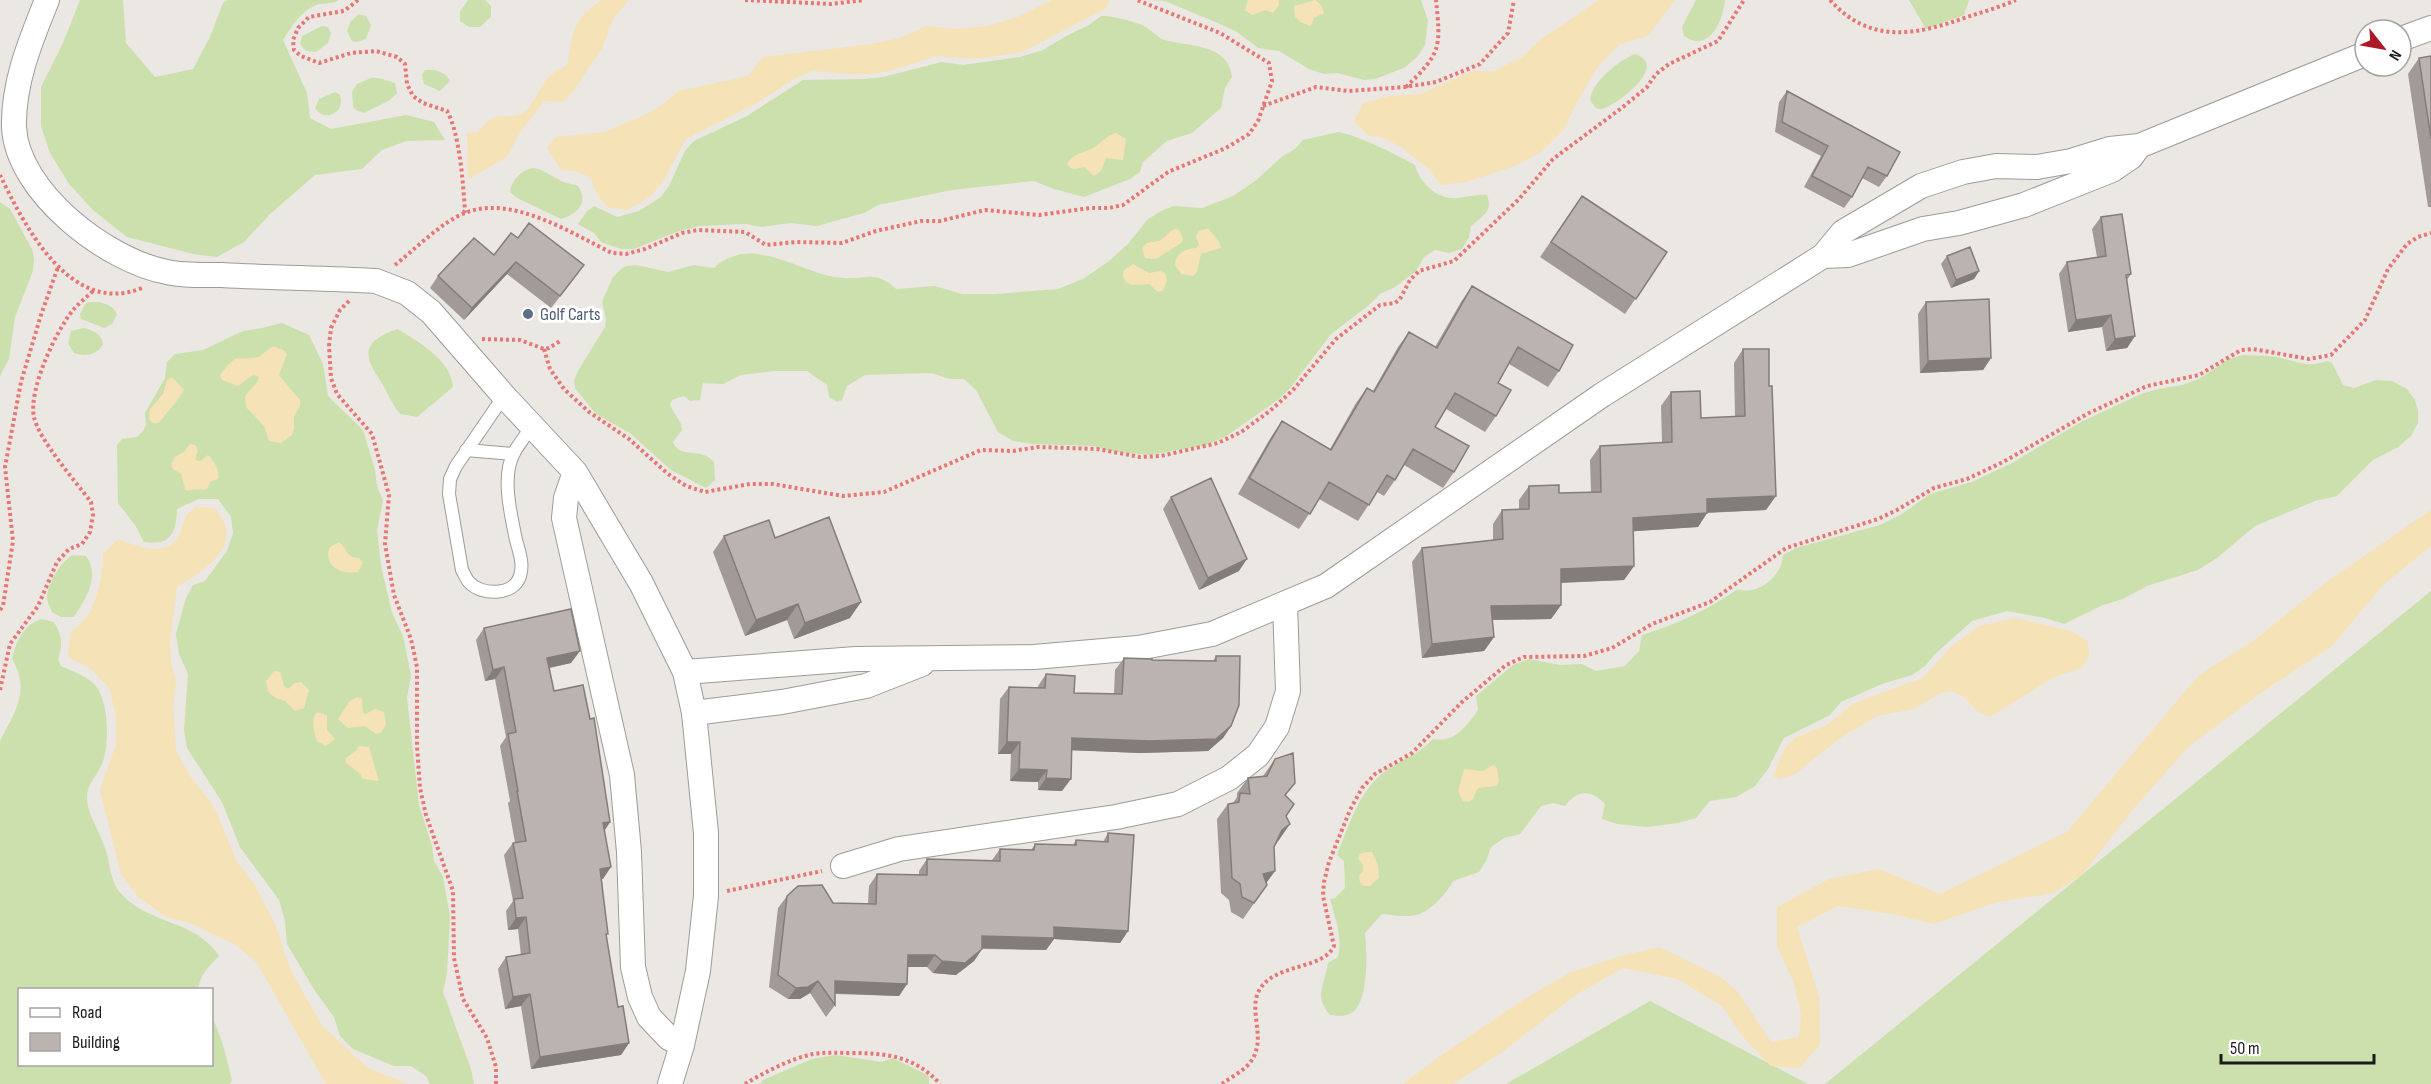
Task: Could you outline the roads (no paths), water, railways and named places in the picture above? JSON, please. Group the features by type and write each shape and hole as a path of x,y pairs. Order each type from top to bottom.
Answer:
{"street":[{"path":"47,0 30,42 15,97 14,129 20,152 31,174 48,198 74,224 104,246 126,258 169,273 376,281 393,286 416,299 455,338 504,396 575,472 641,583 685,672 694,713 706,833 706,896 698,971 682,1045 670,1084"},
{"path":"2413,35 2431,28"},
{"path":"685,672 856,659 1034,657 1138,648 1212,634 1326,586 1602,395 1823,256 1844,232 1921,186 1963,172 1996,166 2037,167 2071,161 2110,149 2139,146 2353,59"},
{"path":"1823,256 1848,255 1923,229 1959,223 2024,205 2112,170 2131,157 2139,146"},
{"path":"575,472 566,498 564,518 622,774 629,852 633,967 640,997 649,1017 669,1038 682,1045"},
{"path":"843,866 899,849 1116,817 1178,804 1230,778 1258,755 1277,727 1280,718 1288,691 1285,604"},
{"path":"694,713 782,702 866,686 938,658"}],"lane":[{"path":"504,396 466,450 450,479 449,494 462,570 469,582 489,592 500,592 512,587 520,578 522,565 512,519 508,486 513,454 533,426"},
{"path":"466,450 513,454"}],"place":[{"name":"Golf Carts","path":"528,314"}]}
